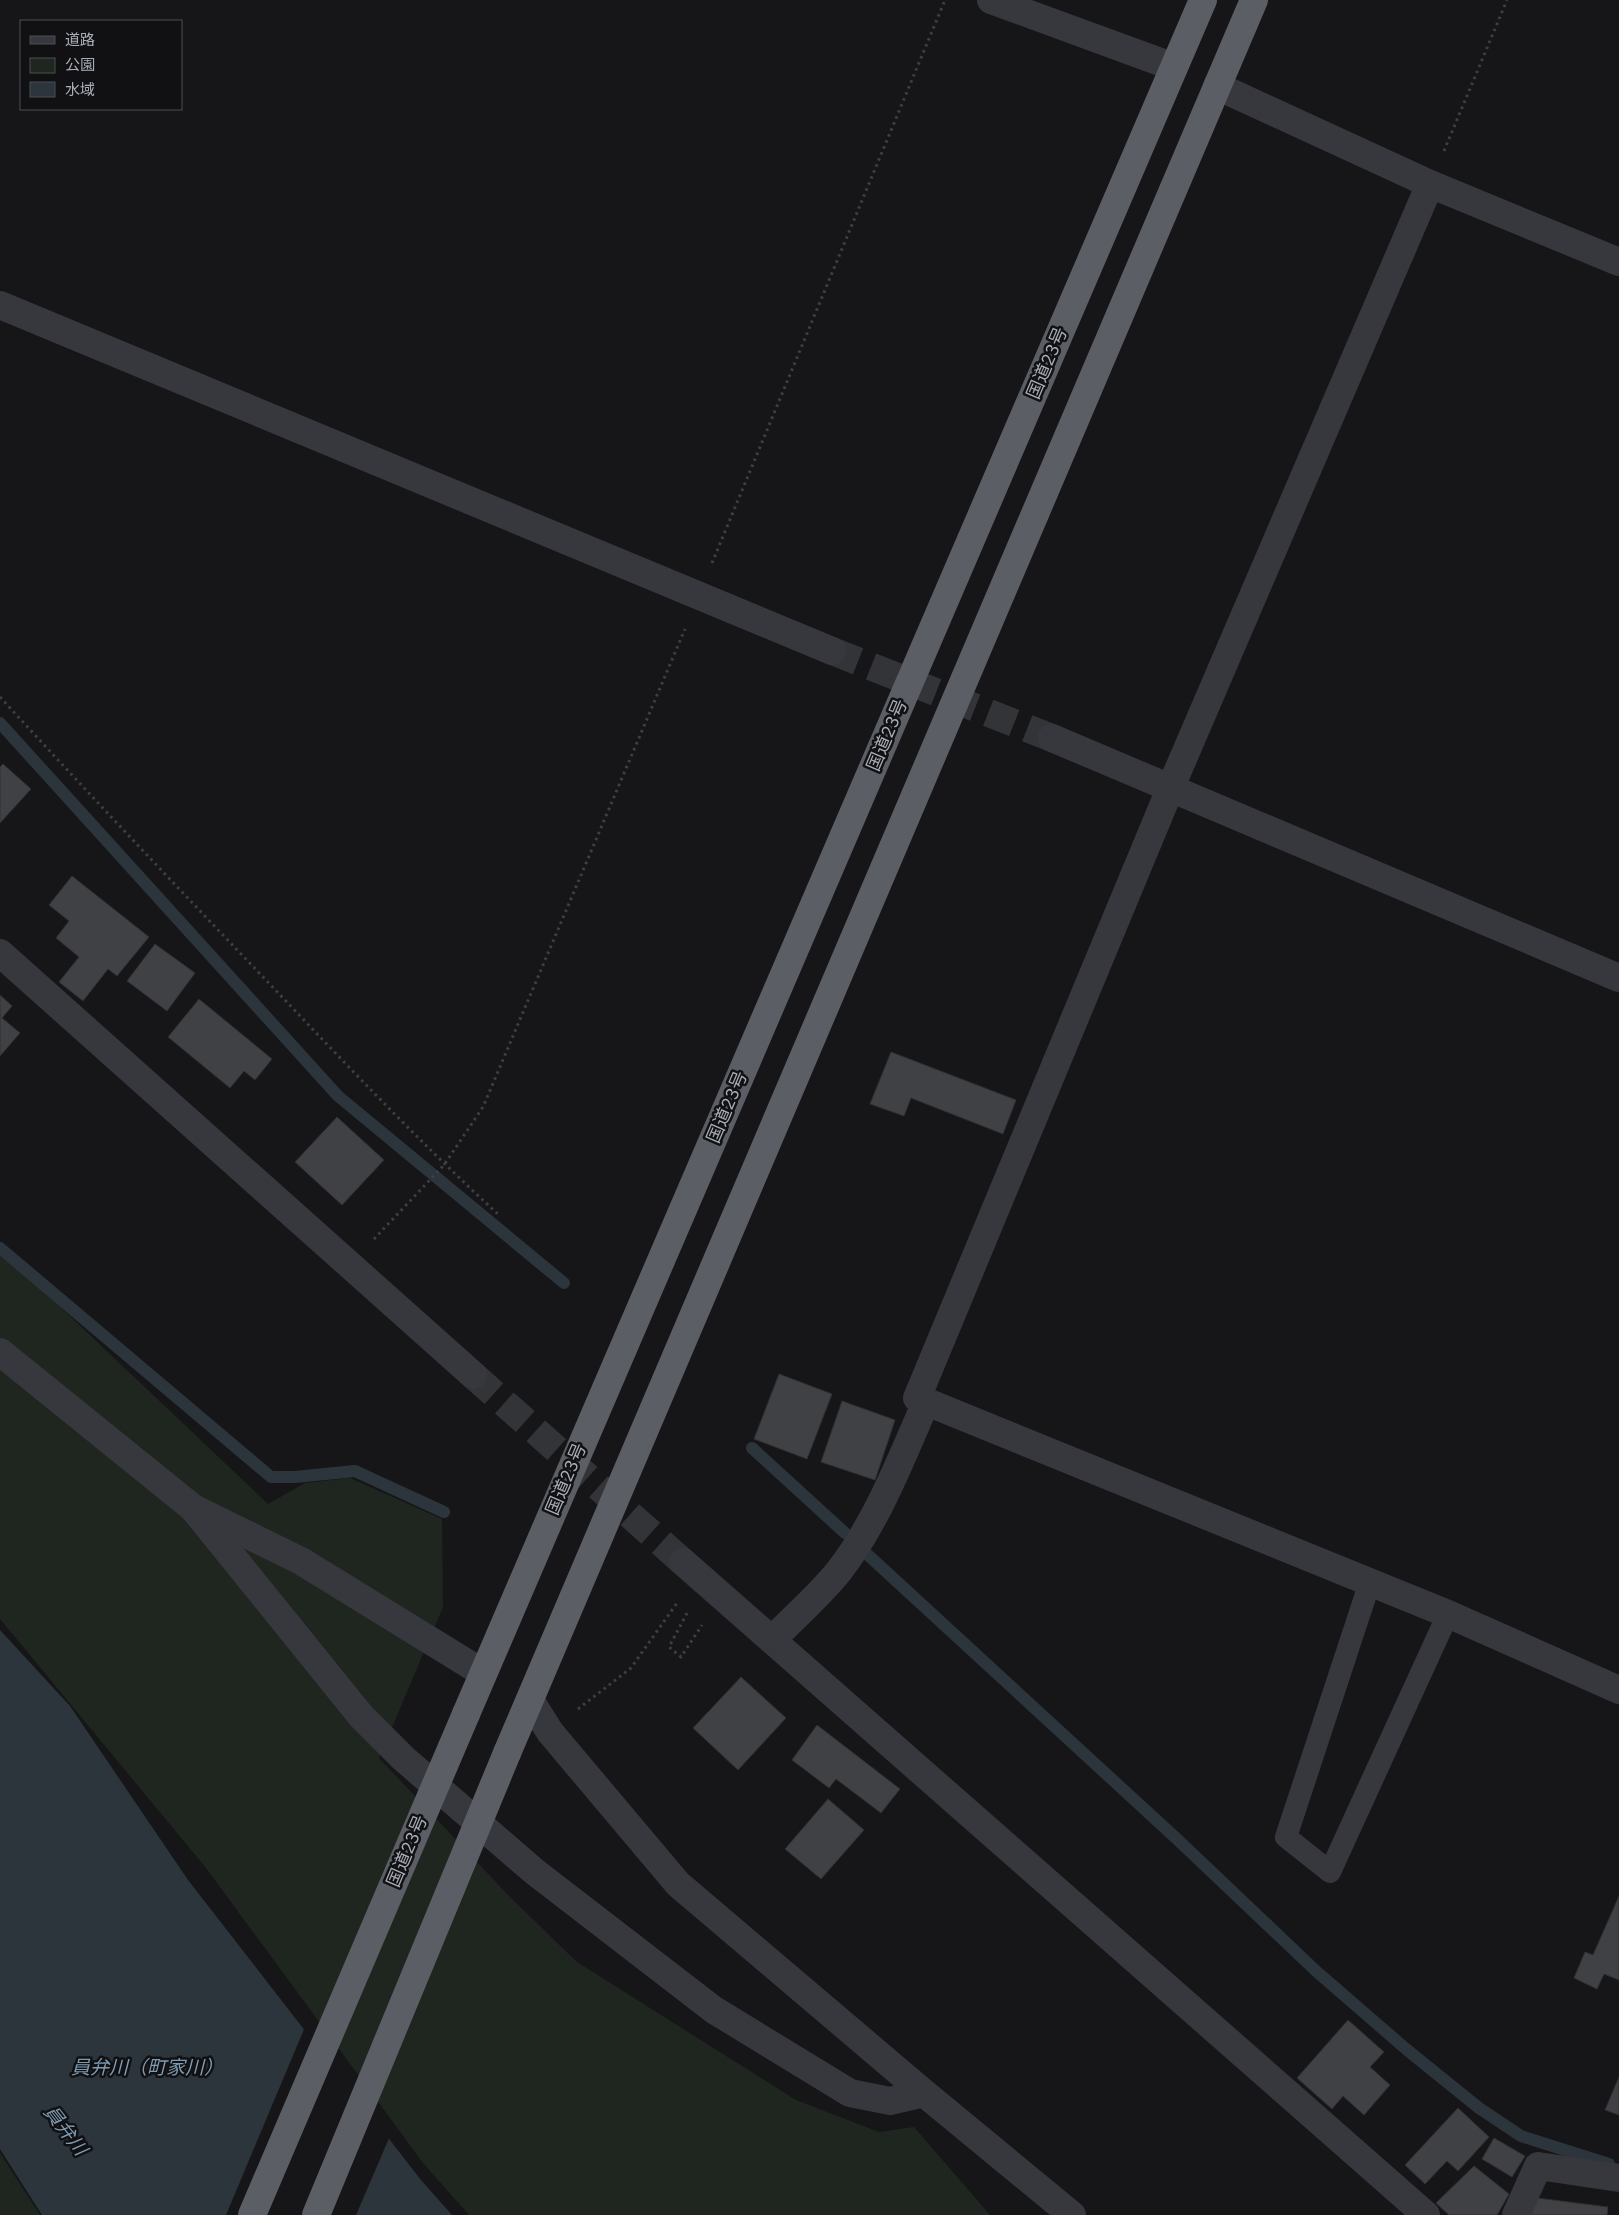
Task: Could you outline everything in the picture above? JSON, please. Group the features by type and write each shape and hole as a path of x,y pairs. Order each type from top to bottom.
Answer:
{"highway":[{"name":"国道23号","path":"252,2215 483,1673 1203,0"},
{"path":"316,2215 530,1700 1254,0"}],"street":[{"path":"991,0 1174,67"},
{"path":"1217,86 1430,184 1619,262"},
{"path":"1430,184 1170,789 917,1398 1448,1614 1619,1690"},
{"path":"0,306 832,651"},
{"path":"1052,738 1619,978"},
{"path":"0,952 473,1375"},
{"path":"0,1352 194,1508 361,1716 403,1758 535,1872 714,2010 850,2093 890,2101 924,2093"},
{"path":"772,1640 838,1573 853,1551 892,1478 926,1402"},
{"path":"194,1508 301,1561 483,1673"},
{"path":"683,1562 1426,2215"},
{"path":"530,1700 550,1732 678,1884 924,2093 1072,2215"},
{"path":"1516,2215 1538,2166 1619,2178"}],"lane":[{"path":"1370,1582 1286,1837 1330,1872 1448,1614"}],"path":[{"path":"1430,184 1507,0"},
{"path":"0,697 81,786 309,1026 444,1165 499,1215"},
{"path":"350,1265 442,1167"},
{"path":"691,1606 668,1647 681,1657 721,1597"},
{"path":"550,1732 631,1668 680,1599"}],"green space":[{"path":"0,1255 53,1300 268,1504 305,1483 350,1478 442,1519 443,1607 379,1758 511,1898 577,1962 796,2100 879,2132 914,2127 990,2215 469,2215 423,2163 206,1868 0,1619"},
{"path":"0,2153 40,2215 0,2215"}],"water":[{"name":"員弁川（町家川）","path":"0,1630 70,1706 188,1880 421,2180 452,2215 42,2215 0,2149"}],"pier":[{"path":"305,2027 390,2136 356,2215 226,2215"}],"building":[{"path":"3,764 31,789 0,823 0,767"},
{"path":"72,876 149,937 117,976 108,969 83,1001 59,982 79,957 56,938 69,921 49,905"},
{"path":"155,944 195,973 167,1011 127,981"},
{"path":"0,995 12,1006 2,1018 20,1033 0,1056"},
{"path":"199,999 272,1059 255,1080 244,1071 230,1088 168,1037"},
{"path":"891,1052 1016,1100 1003,1134 911,1098 904,1116 870,1104"},
{"path":"337,1117 384,1160 342,1205 295,1162"},
{"path":"779,1374 832,1394 807,1459 754,1439"},
{"path":"842,1401 895,1420 875,1480 821,1462"},
{"path":"741,1677 786,1718 738,1770 693,1728"},
{"path":"817,1725 900,1789 881,1813 836,1779 829,1788 792,1760"},
{"path":"828,1799 864,1830 821,1879 785,1849"},
{"path":"1619,1896 1619,1980 1604,1974 1597,1989 1574,1978 1585,1952 1593,1955"},
{"path":"1348,2020 1384,2052 1370,2067 1390,2085 1364,2115 1343,2096 1332,2109 1297,2078"},
{"path":"1619,2077 1619,2115 1605,2110"},
{"path":"1458,2108 1489,2137 1458,2171 1447,2161 1425,2184 1405,2165"},
{"path":"1494,2138 1525,2156 1512,2177 1482,2159"},
{"path":"1474,2166 1509,2194 1497,2215 1449,2215 1436,2203"},
{"path":"1529,2197 1608,2207 1607,2215 1527,2215"}],"waterway":[{"path":"0,723 338,1096 564,1283"},
{"path":"0,1248 271,1477 295,1477 355,1471 444,1512"},
{"path":"752,1448 845,1533"},
{"path":"868,1555 1178,1840 1316,1971 1406,2049 1479,2108 1521,2136 1609,2164"}],"tunnel":[{"path":"832,651 1052,738"},
{"path":"473,1375 683,1562"}],"water label":[{"name":"員弁川","path":"66,2130"}]}
